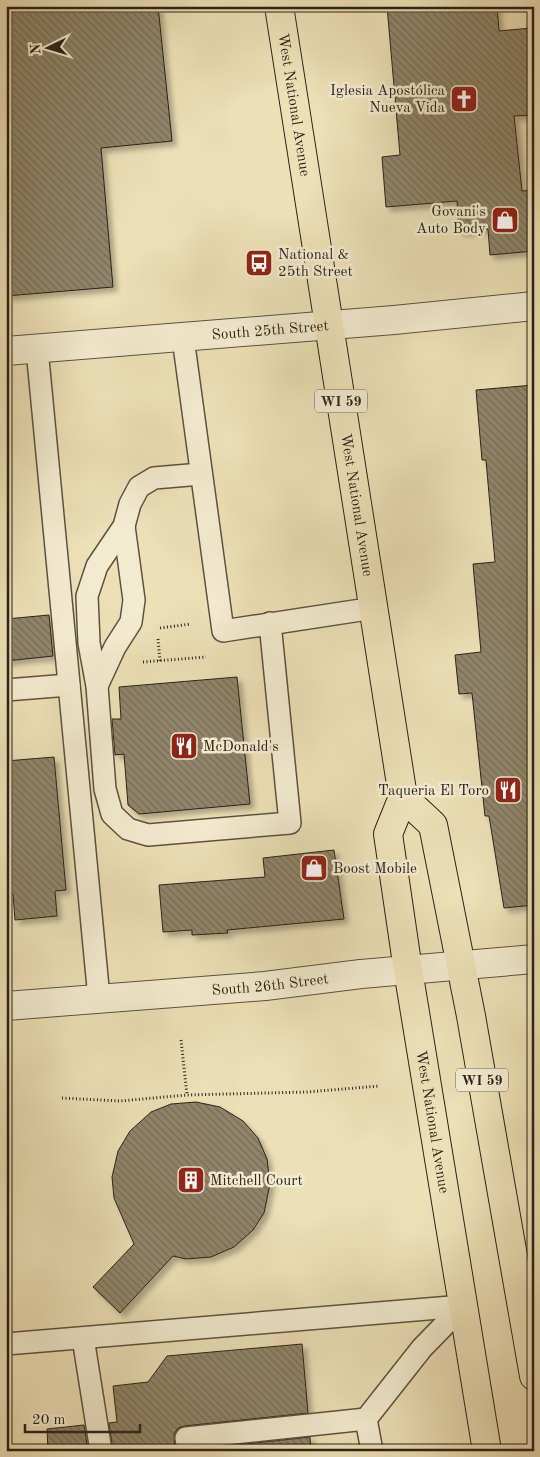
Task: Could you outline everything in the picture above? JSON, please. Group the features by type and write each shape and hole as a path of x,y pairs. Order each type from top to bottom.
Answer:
{"main road":[{"name":"West National Avenue","path":"279,6 403,797 388,834 408,970 487,1451"},
{"name":"WI 59","path":"403,797 433,824 461,966 534,1376"}],"street":[{"name":"South 25th Street","path":"6,351 329,326 534,306"},
{"name":"South 26th Street","path":"6,1006 265,986 408,970 534,959"}],"lane":[{"path":"183,338 223,631 374,608"},
{"path":"37,349 99,998"},
{"path":"202,474 154,478 139,486 130,504 124,526 97,566 87,596 89,643 97,686 105,789 112,814 128,829 148,835 290,823 270,623"},
{"path":"97,686 115,647 131,622 134,600 124,526"},
{"path":"6,690 69,685"},
{"path":"6,1344 463,1306"},
{"path":"188,1451 186,1438 366,1420 422,1348 463,1306"},
{"path":"83,1338 101,1451"},
{"path":"366,1420 372,1451"}],"path":[{"path":"134,663 209,656"},
{"path":"181,1040 186,1094"},
{"path":"62,1098 120,1101 186,1094 307,1092 379,1086"}],"building":[{"path":"6,6 158,6 172,141 101,148 113,287 6,296"},
{"path":"387,6 497,6 499,31 531,28 531,35 534,35 534,115 514,116 522,191 534,190 534,251 490,255 488,229 459,232 457,201 386,207 382,157 400,155"},
{"path":"534,385 534,905 504,908 489,816 485,816 472,693 459,694 455,655 481,652 473,564 495,562 486,460 482,460 476,390"},
{"path":"49,615 53,656 6,661 6,619"},
{"name":"McDonald's","path":"237,677 250,804 139,814 128,805 124,754 115,755 112,719 121,719 119,687"},
{"path":"54,757 66,890 55,891 57,916 15,920 13,894 6,895 6,761"},
{"path":"334,850 344,919 227,930 228,933 192,935 192,930 163,932 159,885 265,877 263,858"},
{"name":"Mitchell Court","path":"196,1102 220,1107 243,1121 258,1138 267,1159 270,1184 264,1213 253,1230 234,1247 211,1257 186,1259 173,1256 120,1313 93,1287 134,1244 114,1198 112,1177 118,1151 130,1131 151,1112 171,1104"},
{"path":"302,1344 308,1413 184,1426 178,1428 174,1434 175,1451 113,1451 109,1423 117,1422 113,1386 148,1382 167,1356"},
{"path":"84,1425 88,1451 48,1451 47,1429"},
{"path":"310,1437 311,1451 200,1451 200,1449"}],"place":[{"name":"Iglesia Apostólica Nueva Vida","path":"464,99"},
{"name":"Govani's Auto Body","path":"505,220"},
{"name":"National & 25th Street","path":"259,263"},
{"name":"McDonald's","path":"184,746"},
{"name":"Taqueria El Toro","path":"508,790"},
{"name":"Boost Mobile","path":"314,868"},
{"name":"Mitchell Court","path":"191,1180"}]}
